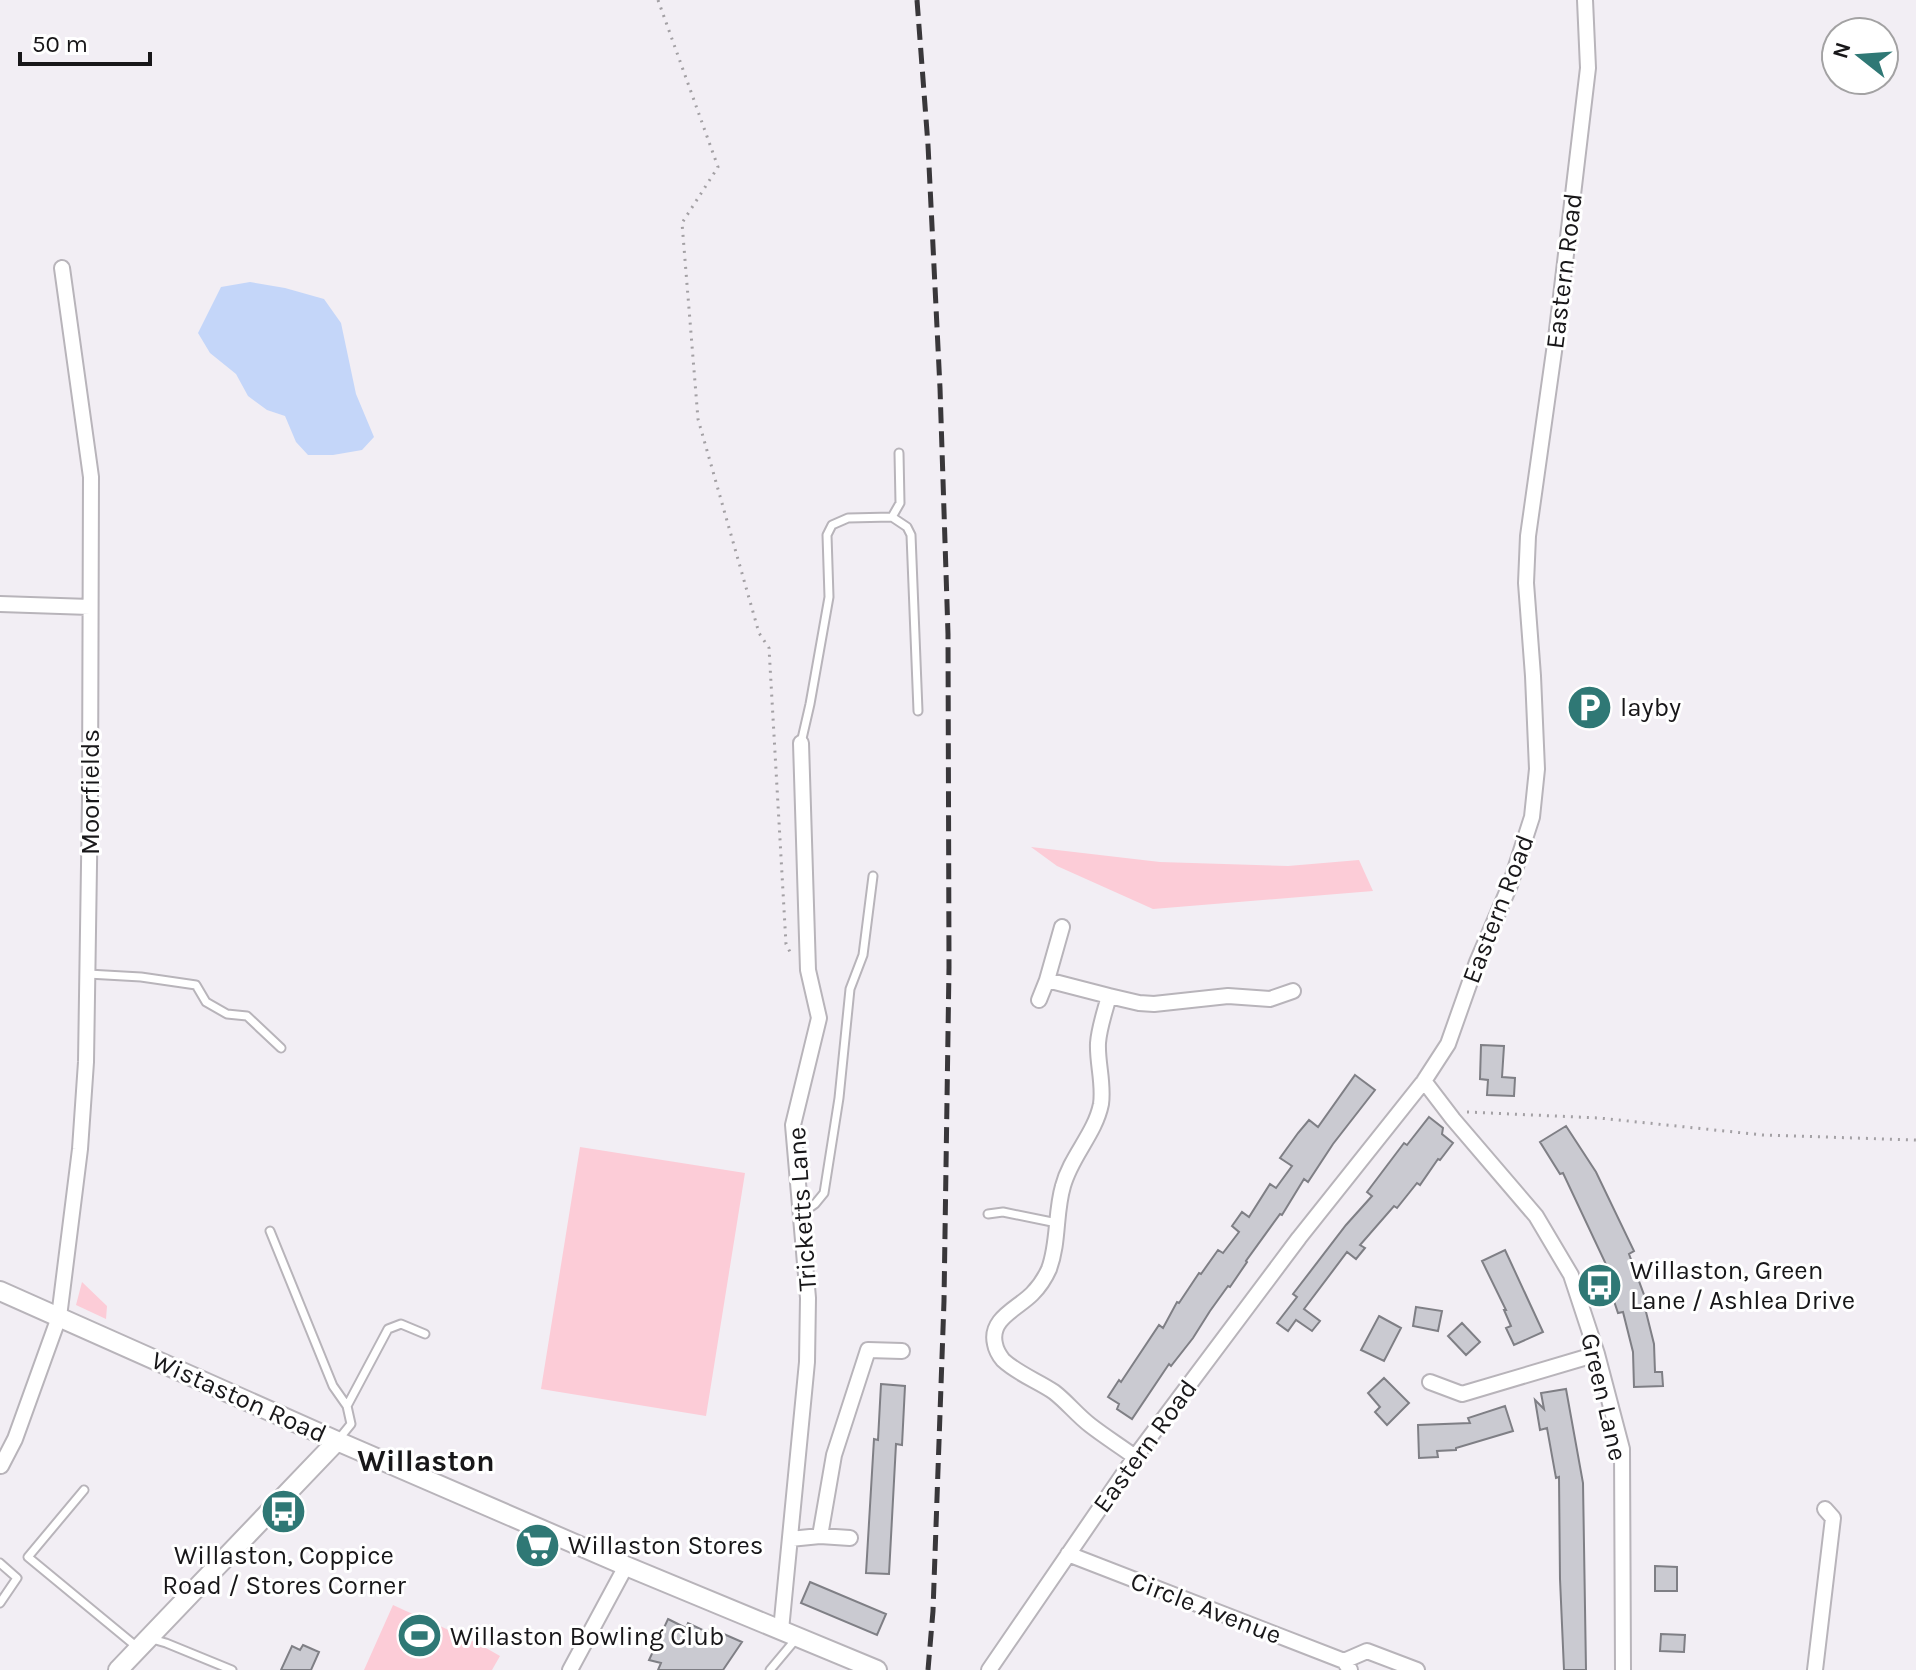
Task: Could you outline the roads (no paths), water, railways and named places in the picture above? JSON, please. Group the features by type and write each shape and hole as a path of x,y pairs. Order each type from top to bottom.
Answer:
{"street":[{"name":"Eastern Road","path":"989,1670 1135,1457 1299,1238 1424,1081 1448,1044 1477,962 1510,885 1532,817 1537,769 1526,583 1528,536 1557,330 1588,68 1585,0"},
{"name":"Moorfields","path":"1,1466 15,1439 59,1317 80,1149 86,1062 91,477 62,268"},
{"path":"0,604 90,607"},
{"name":"Tricketts Lane","path":"789,1633 790,1539 807,1362 808,1298 793,1125 819,1018 808,970 801,743"},
{"path":"1039,1000 1062,927"},
{"path":"1047,980 1154,1004 1228,996 1270,999 1293,991"},
{"path":"1109,996 1098,1042 1101,1102 1094,1126 1064,1182 1052,1259 1047,1273 1032,1294 1002,1318 994,1335 998,1355 1005,1362 1051,1390 1090,1425 1135,1457"},
{"name":"Green Lane","path":"1424,1081 1536,1216 1571,1275 1597,1354 1622,1449 1623,1670"},
{"name":"Wistaston Road","path":"0,1291 626,1566 877,1670"},
{"path":"820,1536 834,1455 868,1350 902,1351"},
{"path":"1430,1382 1462,1394 1597,1354"},
{"path":"118,1670 337,1441"},
{"path":"1815,1670 1829,1514 1849,1513"},
{"path":"790,1539 820,1536 850,1538"},
{"name":"Circle Avenue","path":"1068,1554 1347,1666 1367,1651 1417,1670"},
{"path":"570,1670 626,1566"}],"lane":[{"path":"892,517 900,503 899,453"},
{"path":"801,743 829,597 827,535 832,525 848,518 892,517 907,527 911,535 918,711"},
{"path":"801,1214 824,1193 839,1098 850,989 863,955 873,876"},
{"path":"88,974 196,985 206,1002 227,1014 247,1016 281,1048"},
{"path":"988,1214 1003,1212 1057,1223"},
{"path":"270,1231 333,1386 347,1406 351,1424 337,1441"},
{"path":"347,1406 388,1329 401,1324 425,1334"},
{"path":"84,1490 28,1557 143,1643 166,1643 232,1670"},
{"path":"0,1563 17,1578 0,1603"},
{"path":"770,1670 789,1633"}],"water":[{"path":"250,282 324,299 341,323 356,394 374,437 362,450 308,455 296,442 285,416 267,410 248,396 236,374 210,353 198,333 221,287"}],"railway":[{"path":"917,0 928,145 940,388 948,634 949,967 944,1301 933,1611 928,1670"}],"place":[{"name":"layby","path":"1589,707"},
{"name":"Willaston, Green Lane / Ashlea Drive","path":"1599,1285"},
{"name":"Willaston, Coppice Road / Stores Corner","path":"284,1512"},
{"name":"Willaston Stores","path":"537,1545"},
{"name":"Willaston Bowling Club","path":"419,1636"}],"district":[{"name":"Willaston","path":"426,1461"}]}
